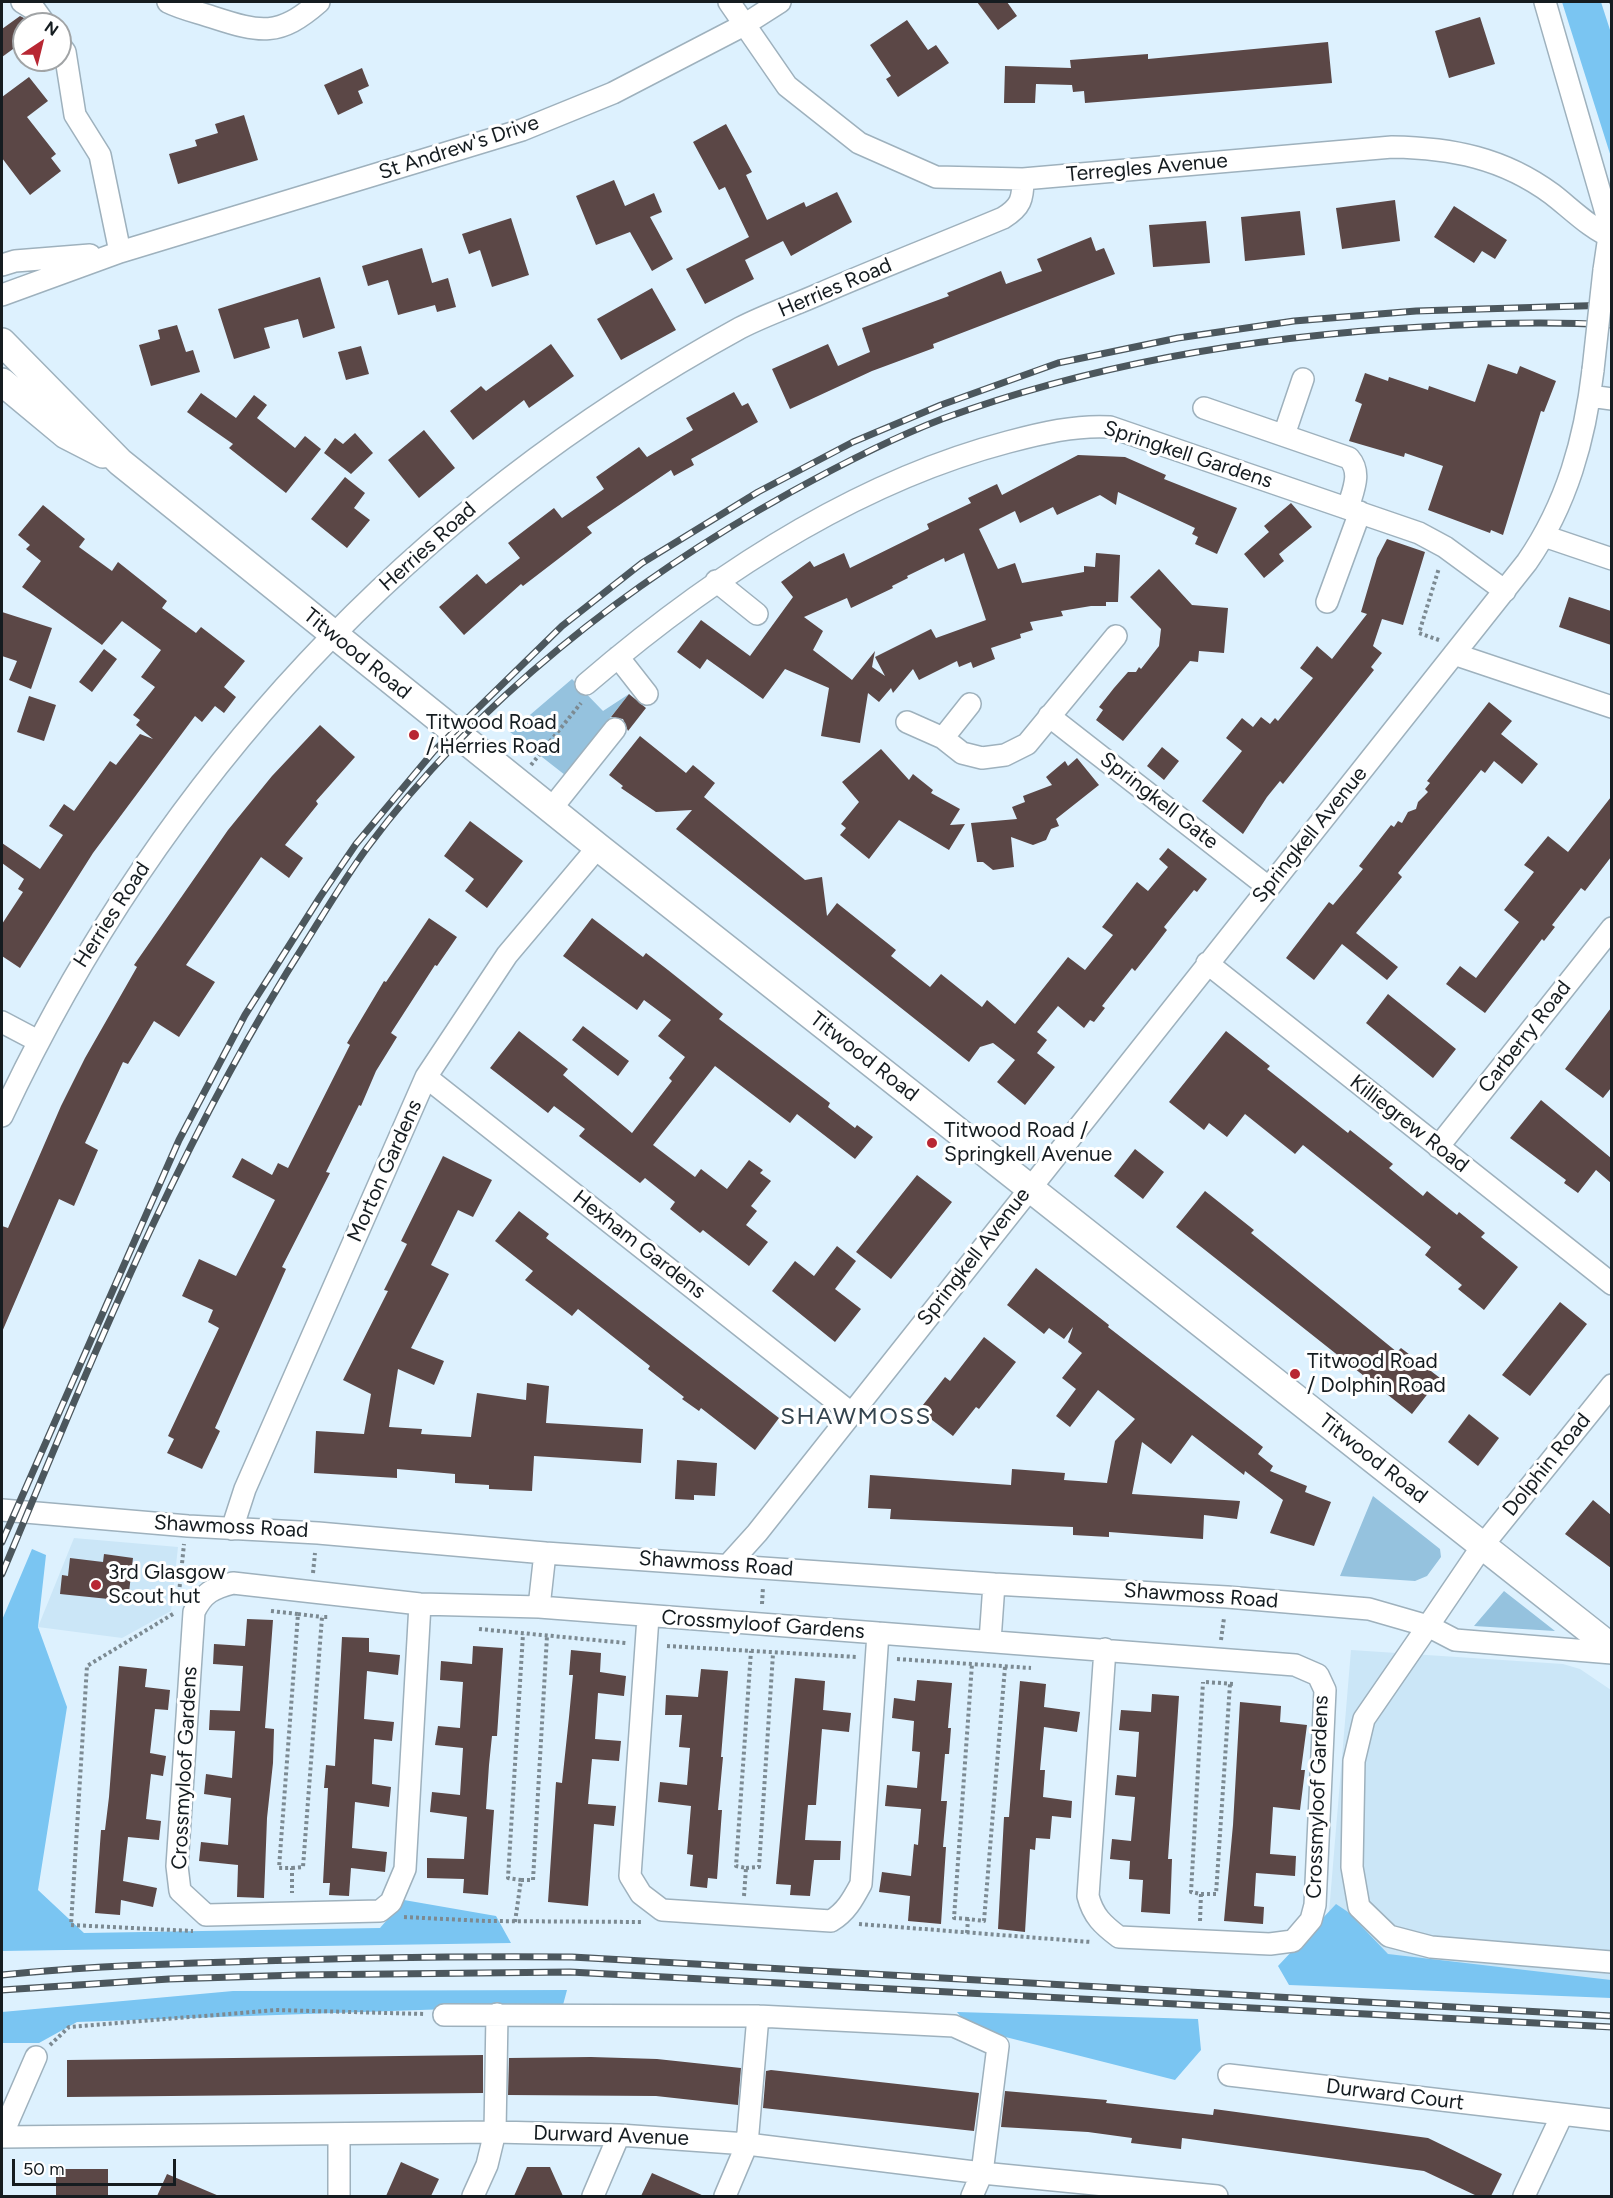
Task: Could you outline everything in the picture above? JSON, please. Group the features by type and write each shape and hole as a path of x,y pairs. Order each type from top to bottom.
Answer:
{"main road":[{"name":"Titwood Road","path":"2,342 120,462 550,809 1611,1648"},
{"name":"Titwood Road","path":"2,382 66,435 120,462"}],"street":[{"path":"22,2 36,12"},
{"path":"168,2 249,29 275,29 291,23 320,2"},
{"name":"Terregles Avenue","path":"729,2 787,86 859,143 936,177 1023,179 1392,147 1428,147 1461,152 1509,168 1532,180 1610,236"},
{"name":"St Andrew's Drive","path":"2,295 120,252 522,130 613,93 744,25 780,2"},
{"name":"Springkell Avenue","path":"729,1564 757,1533 1029,1187 1505,591 1545,536 1572,473 1583,436 1610,236 1593,162 1545,2"},
{"path":"68,72 75,115 100,155 120,252"},
{"name":"Herries Road","path":"2,1116 38,1041 100,931 182,810 237,743 333,634 410,561 484,496 570,432 650,381 744,327 1003,218 1017,210 1023,199 1023,179"},
{"name":"St Andrew's Drive","path":"2,265 15,261 120,252"},
{"path":"1284,435 1303,379"},
{"path":"1590,396 1611,399"},
{"path":"1204,408 1349,458 1355,465 1357,476 1354,510 1327,602"},
{"name":"Springkell Gardens","path":"586,684 716,581 788,537 887,486 939,464 982,448 1084,425 1110,427 1419,533 1445,547 1505,591"},
{"path":"1545,536 1611,559"},
{"path":"716,581 757,614"},
{"path":"907,723 943,738 962,753 982,758 1005,755 1027,744 1116,636"},
{"path":"1456,651 1611,707"},
{"path":"618,657 647,694"},
{"path":"943,738 969,704"},
{"name":"Springkell Gate","path":"1049,716 1268,887"},
{"path":"550,809 615,729"},
{"name":"Morton Gardens","path":"232,1528 249,1478 426,1077 507,956 598,847"},
{"name":"Carberry Road","path":"1438,1147 1611,928"},
{"name":"Killiegrew Road","path":"1208,963 1611,1284"},
{"path":"2,1022 38,1041"},
{"name":"Hexham Gardens","path":"426,1077 851,1413"},
{"name":"Dolphin Road","path":"1483,1545 1611,1385"},
{"name":"Shawmoss Road","path":"2,1510 545,1552 994,1584 1227,1597 1360,1608 1428,1626 1455,1640 1611,1653"},
{"path":"1483,1545 1364,1719 1354,1761 1352,1867 1359,1906 1389,1936 1431,1947 1611,1962"},
{"path":"540,1607 545,1552"},
{"name":"Crossmyloof Gardens","path":"206,1915 180,1891 177,1866 186,1612 212,1588 233,1583 420,1604 540,1607 1295,1665 1318,1676 1324,1690 1315,1905 1311,1920 1293,1941 1270,1944 1119,1937"},
{"path":"990,1641 994,1584"},
{"path":"206,1915 380,1911 391,1902 405,1869 420,1604"},
{"name":"Crossmyloof Gardens","path":"648,1617 630,1876 642,1894 662,1910"},
{"name":"Crossmyloof Gardens","path":"831,1921 849,1906 861,1884 878,1633"},
{"path":"1105,1649 1088,1896 1091,1909 1100,1923 1119,1937"},
{"path":"662,1910 831,1921"},
{"path":"473,2196 487,2165 495,2132 497,2014"},
{"path":"444,2015 758,2016 954,2026 998,2046 982,2173 972,2196"},
{"path":"724,2196 747,2144 758,2016"},
{"path":"2,2136 36,2057"},
{"name":"Durward Court","path":"1229,2076 1611,2120"},
{"path":"1524,2196 1562,2115"},
{"name":"Durward Avenue","path":"2,2136 495,2132 618,2135 747,2144 982,2173 1217,2196"},
{"path":"339,2134 339,2196"},
{"path":"593,2196 618,2135"}],"path":[{"path":"1445,547 1419,633 1456,651"},
{"path":"518,782 589,694 586,684"},
{"path":"188,1526 186,1612 87,1666 71,1925 193,1931 206,1915"},
{"path":"265,1610 332,1618"},
{"path":"298,1614 279,1868 303,1868 321,1617"},
{"path":"477,1629 645,1645 876,1658"},
{"path":"523,1634 508,1878 521,1880 533,1880 547,1636"},
{"path":"752,1651 736,1866 746,1868 759,1867 773,1654"},
{"path":"972,1664 954,1918 984,1922 1005,1667"},
{"path":"1203,1682 1191,1892 1201,1894 1216,1894 1230,1684"},
{"path":"292,1868 292,1913"},
{"path":"743,1916 746,1868"},
{"path":"515,1922 521,1880"},
{"path":"1199,1941 1201,1894"},
{"path":"380,1911 394,1916 515,1922 642,1922 662,1910"},
{"path":"967,1933 968,1919"},
{"path":"831,1921 1090,1942 1119,1937"},
{"path":"36,2057 69,2027 276,2010 444,2015"}],"shaded area":[{"path":"1562,2 1601,2 1611,33 1611,157"},
{"path":"572,679 603,711 629,694 565,775 510,732"},
{"path":"1373,1496 1440,1549 1441,1557 1427,1576 1415,1581 1340,1576"},
{"path":"74,1538 178,1547 171,1611 122,1638 38,1627"},
{"path":"32,1549 46,1555 38,1627 67,1707 38,1890 84,1933 380,1928 404,1900 496,1916 511,1943 2,1951 2,1620"},
{"path":"1504,1591 1555,1631 1474,1626"},
{"path":"1351,1650 1563,1664 1580,1669 1611,1690 1611,1988 1324,1972"},
{"path":"1336,1904 1348,1912 1388,1954 1611,1980 1611,1998 1289,1985 1278,1966"},
{"path":"567,1990 563,2005 77,2022 39,2043 2,2043 2,2012 233,1991"},
{"path":"957,2012 1198,2019 1201,2050 1175,2080 970,2028"}],"building":[{"path":"977,2 1007,2 1017,16 998,30"},
{"path":"1480,17 1495,64 1449,78 1435,31"},
{"path":"907,20 928,50 936,45 949,63 898,97 886,79 891,76 870,45"},
{"path":"12,22 12,50 2,57 2,29"},
{"path":"1328,42 1332,83 1085,103 1084,91 1073,92 1072,85 1036,84 1035,103 1004,103 1005,66 1071,68 1070,60 1148,54 1148,59"},
{"path":"362,68 369,86 358,91 363,103 338,115 324,85"},
{"path":"29,77 48,101 27,117 56,154 51,158 61,171 30,195 2,158 2,97"},
{"path":"244,115 258,160 178,184 169,154 197,146 195,140 218,133 215,124"},
{"path":"726,124 752,172 746,175 767,220 804,202 806,207 837,192 852,222 791,256 783,241 745,260 754,279 705,304 686,269 749,237 725,187 719,190 693,142"},
{"path":"614,180 625,206 654,193 662,212 650,217 673,259 652,271 630,232 596,245 576,196"},
{"path":"1395,200 1400,241 1342,249 1336,208"},
{"path":"1454,206 1507,240 1495,259 1482,251 1474,263 1434,237"},
{"path":"1300,211 1305,255 1245,261 1241,217"},
{"path":"511,218 529,275 492,287 480,250 469,254 462,234"},
{"path":"1206,221 1210,263 1153,267 1149,225"},
{"path":"1091,237 1096,251 1104,248 1115,274 933,344 934,348 872,371 790,409 772,369 828,344 838,366 870,352 862,328 949,296 947,293 1001,271 1006,284 1042,271 1037,259"},
{"path":"422,248 432,283 448,278 456,307 437,312 435,305 398,315 388,280 368,286 362,266"},
{"path":"320,277 335,328 303,338 298,319 264,328 270,348 234,359 218,309"},
{"path":"652,288 676,330 621,360 597,319"},
{"path":"177,325 186,352 193,350 200,372 151,386 139,345 160,339 158,330"},
{"path":"551,344 574,376 529,408 524,400 473,440 450,411 481,386 486,391"},
{"path":"361,346 369,374 346,380 338,352"},
{"path":"1488,364 1517,374 1520,366 1556,381 1544,412 1541,411 1503,535 1491,530 1490,533 1428,510 1443,466 1405,453 1404,457 1349,441 1362,404 1355,401 1365,373 1388,381 1389,377 1428,390 1429,386 1475,402"},
{"path":"734,392 742,406 748,403 758,422 691,459 694,465 674,476 671,470 587,527 592,533 523,586 521,584 464,635 439,607 477,574 486,584 520,558 508,543 554,508 562,518 604,489 596,477 639,447 647,457 693,430 686,418"},
{"path":"201,393 236,418 254,395 267,405 257,418 295,448 305,436 321,449 286,493 229,448 233,444 187,412"},
{"path":"424,430 455,468 419,498 388,460"},
{"path":"355,433 373,453 351,474 324,453 335,438 343,444"},
{"path":"1078,455 1125,457 1166,475 1164,479 1237,508 1217,554 1195,544 1198,537 1192,534 1195,528 1118,492 1116,505 1100,495 1057,515 1053,507 1020,523 1015,511 979,529 998,569 1015,563 1022,583 1084,572 1084,566 1095,567 1096,553 1120,555 1118,602 1106,602 1106,606 1061,611 1063,616 1030,622 1033,630 1020,634 1021,638 991,648 995,659 973,668 971,662 959,667 957,661 919,680 913,669 893,693 891,688 879,702 868,693 860,743 821,736 829,688 785,669 763,699 707,659 700,669 677,652 701,620 750,656 793,597 781,582 810,561 814,567 844,553 850,568 929,529 927,524 971,503 968,498 997,484 1002,495","holes":["964,553 986,620 936,638 931,629 875,657 885,676 872,667 875,651 852,680 813,650 823,631 804,617 847,598 851,608 893,588 892,586 908,578 907,576 944,558 945,562"]},
{"path":"345,477 365,493 354,508 370,520 347,548 311,519"},
{"path":"1291,503 1312,527 1279,554 1284,561 1264,578 1244,554 1269,532 1264,526"},
{"path":"43,505 85,539 79,547 112,571 118,562 167,601 162,608 196,633 201,627 245,661 224,687 236,697 224,713 215,706 202,722 195,716 93,853 20,968 2,956 2,924 23,892 18,889 24,879 2,863 2,843 40,869 63,835 49,826 64,804 74,811 110,761 116,765 140,734 153,739 136,725 140,720 133,715 155,687 141,677 161,650 122,621 102,645 22,587 41,561 26,549 30,545 18,535"},
{"path":"1387,539 1425,552 1403,625 1382,619 1373,646 1382,653 1371,667 1374,670 1283,784 1280,781 1267,797 1243,834 1202,801 1242,751 1226,738 1242,718 1253,727 1261,717 1270,724 1275,718 1278,721 1313,678 1300,668 1317,646 1332,659 1367,614 1361,612 1377,558"},
{"path":"1159,569 1192,605 1228,608 1224,653 1199,651 1198,662 1190,661 1123,741 1096,720 1103,710 1099,707 1114,688 1128,672 1136,672 1139,667 1141,669 1159,646 1161,629 1130,597"},
{"path":"1569,597 1611,611 1611,645 1559,627"},
{"path":"2,612 52,628 31,689 9,680 17,661 2,656"},
{"path":"104,649 117,659 92,692 79,682"},
{"path":"629,694 646,708 628,731 623,719 611,717"},
{"path":"29,696 56,705 44,741 17,732"},
{"path":"1489,702 1512,721 1501,734 1538,764 1522,784 1494,761 1485,773 1481,770 1398,873 1402,877 1356,933 1398,967 1387,980 1342,944 1314,980 1286,958 1329,902 1333,905 1363,869 1359,866 1391,825 1394,827 1398,821 1402,823 1408,812 1416,809 1418,802 1428,792 1425,789 1430,783 1427,781"},
{"path":"320,725 355,757 316,801 318,804 285,845 303,858 289,878 261,857 186,965 215,982 179,1037 154,1021 128,1064 123,1062 85,1143 98,1150 74,1206 59,1199 2,1332 2,1226 8,1228 61,1106 85,1058 137,967 134,965 228,830 272,776"},
{"path":"640,736 686,773 693,765 715,783 704,797 805,880 822,877 827,916 837,903 896,950 891,956 930,987 941,974 982,1007 987,1000 1015,1024 1068,957 1085,970 1113,935 1102,927 1137,882 1148,891 1168,867 1159,859 1168,848 1207,879 1197,892 1194,890 1164,927 1167,930 1135,971 1132,968 1102,1006 1105,1008 1094,1022 1090,1020 1084,1028 1058,1006 1037,1032 1047,1040 1037,1053 1055,1067 1025,1105 997,1082 1015,1060 993,1043 980,1047 969,1062 676,829 692,810 656,812 621,788 623,786 609,775"},
{"path":"1162,747 1179,761 1164,780 1147,766"},
{"path":"881,749 909,780 913,774 933,790 931,793 960,809 950,825 965,824 949,850 899,820 869,859 840,835 846,828 841,824 859,802 842,782"},
{"path":"1077,758 1099,785 1056,819 1059,826 1051,829 1046,840 1033,845 1011,837 1014,867 993,870 983,862 977,862 971,823 1017,819 1012,807 1025,802 1023,796 1052,785 1046,777 1065,761 1068,766"},
{"path":"1611,797 1611,857 1585,891 1581,888 1552,925 1555,927 1544,941 1542,939 1485,1013 1446,984 1460,966 1476,978 1519,922 1504,910 1534,872 1524,865 1548,836 1568,852"},
{"path":"470,821 523,861 487,908 465,891 474,879 444,856"},
{"path":"429,918 457,937 437,966 435,965 391,1033 397,1037 376,1071 361,1106 359,1105 326,1172 330,1173 282,1267 286,1269 215,1428 220,1431 202,1469 167,1453 174,1439 168,1436 219,1328 208,1322 213,1310 182,1296 199,1259 236,1276 275,1200 232,1177 242,1158 272,1175 278,1163 288,1168 350,1045 347,1043 384,981 386,982"},
{"path":"592,918 643,957 646,953 668,970 723,1014 719,1019 830,1103 828,1107 855,1128 857,1125 873,1137 855,1159 797,1114 790,1123 715,1066 653,1145 695,1177 701,1169 727,1189 749,1160 763,1170 760,1173 771,1181 751,1206 757,1211 746,1225 768,1242 749,1266 703,1230 700,1233 670,1209 675,1202 645,1178 640,1183 579,1136 585,1129 554,1106 548,1113 490,1068 519,1031 568,1069 563,1075 632,1133 672,1081 669,1078 685,1057 658,1036 671,1020 644,1000 637,1010 563,956"},
{"path":"1388,994 1456,1049 1433,1078 1366,1023"},
{"path":"1611,1008 1611,1088 1603,1098 1565,1069"},
{"path":"583,1026 629,1061 618,1076 572,1040"},
{"path":"1226,1031 1270,1066 1267,1069 1348,1133 1350,1130 1393,1164 1389,1168 1423,1196 1427,1191 1457,1215 1459,1212 1485,1233 1481,1237 1518,1267 1484,1310 1458,1289 1462,1285 1425,1255 1431,1247 1303,1145 1295,1154 1245,1114 1227,1137 1209,1123 1204,1130 1169,1102"},
{"path":"1541,1100 1611,1158 1611,1183 1596,1170 1578,1193 1564,1183 1566,1180 1510,1138"},
{"path":"1135,1149 1164,1172 1143,1199 1114,1176"},
{"path":"443,1156 492,1180 473,1217 458,1210 431,1265 449,1274 411,1348 444,1361 434,1385 398,1369 389,1427 422,1429 421,1434 471,1437 477,1393 526,1400 527,1383 549,1386 546,1423 643,1429 641,1463 534,1456 532,1491 489,1489 489,1485 455,1483 455,1474 397,1469 397,1478 314,1473 316,1431 364,1434 371,1394 343,1380 388,1291 384,1290 407,1244 401,1241"},
{"path":"917,1175 952,1202 891,1279 856,1252"},
{"path":"1205,1191 1254,1230 1251,1233 1397,1352 1401,1348 1440,1378 1412,1414 1176,1227"},
{"path":"519,1211 549,1234 546,1238 779,1418 755,1450 701,1408 699,1411 682,1399 684,1397 648,1369 650,1366 578,1309 572,1316 525,1280 533,1271 495,1241"},
{"path":"837,1246 856,1261 835,1289 861,1309 835,1342 772,1291 795,1261 814,1276"},
{"path":"1036,1268 1263,1447 1258,1454 1273,1466 1270,1471 1307,1486 1305,1492 1331,1502 1314,1546 1270,1533 1283,1500 1245,1471 1244,1475 1192,1435 1171,1464 1142,1442 1132,1494 1240,1501 1237,1519 1204,1515 1203,1539 1109,1532 1109,1537 1073,1535 1073,1527 890,1519 891,1509 868,1508 870,1475 1011,1485 1012,1469 1065,1473 1064,1480 1107,1483 1115,1441 1135,1419 1098,1390 1070,1427 1056,1416 1076,1389 1062,1378 1082,1353 1068,1342 1073,1327 1064,1339 1049,1328 1044,1334 1007,1305"},
{"path":"1560,1302 1587,1324 1530,1396 1502,1375"},
{"path":"984,1337 1016,1362 979,1409 976,1407 953,1436 919,1410 945,1377 950,1381"},
{"path":"1469,1414 1499,1438 1478,1466 1448,1442"},
{"path":"677,1460 717,1463 715,1496 694,1495 694,1500 675,1499"},
{"path":"1593,1500 1611,1515 1611,1568 1565,1534"},
{"name":"3rd Glasgow Scout hut","path":"104,1554 133,1558 128,1601 60,1594 62,1575 68,1576 70,1558 103,1562"},
{"path":"247,1619 273,1620 265,1728 274,1729 273,1763 267,1818 264,1898 237,1897 238,1865 199,1861 201,1842 228,1845 231,1798 204,1794 206,1774 232,1778 235,1731 209,1730 210,1710 240,1711 243,1666 213,1664 214,1644 245,1646"},
{"path":"342,1637 369,1638 369,1652 400,1655 398,1675 367,1671 364,1719 394,1722 392,1741 374,1739 372,1784 391,1787 389,1807 355,1802 352,1848 387,1852 385,1872 351,1868 349,1896 329,1895 330,1883 323,1883 328,1788 324,1788 326,1765 335,1766"},
{"path":"473,1646 503,1648 497,1736 492,1736 486,1809 494,1810 488,1895 463,1893 464,1879 427,1878 427,1858 464,1859 467,1817 430,1812 432,1792 460,1795 463,1748 435,1745 438,1726 460,1728 463,1682 440,1680 441,1661 472,1664"},
{"path":"571,1650 601,1653 600,1672 626,1676 624,1696 598,1693 595,1739 621,1741 619,1761 592,1759 588,1804 616,1806 614,1826 594,1824 588,1906 548,1902 556,1782 562,1783 573,1675 569,1675"},
{"path":"119,1666 147,1669 145,1687 170,1690 168,1710 155,1709 150,1753 166,1756 163,1776 151,1774 146,1819 161,1821 159,1840 128,1837 123,1881 157,1888 153,1907 121,1900 120,1915 95,1913 101,1830 105,1830 109,1797"},
{"path":"701,1669 728,1671 718,1810 722,1810 717,1879 708,1878 707,1888 690,1886 693,1855 687,1854 691,1806 658,1802 660,1782 687,1785 690,1748 679,1747 682,1715 665,1715 666,1695 698,1697"},
{"path":"795,1678 825,1681 823,1710 851,1713 849,1732 822,1729 816,1805 808,1805 805,1840 841,1841 840,1860 814,1860 810,1896 790,1895 791,1885 776,1884"},
{"path":"917,1680 952,1683 948,1728 951,1728 949,1754 945,1754 941,1801 947,1801 941,1924 908,1921 910,1896 879,1892 882,1872 911,1876 914,1844 918,1845 921,1809 885,1806 887,1785 917,1788 920,1752 912,1751 914,1721 892,1718 894,1698 915,1701"},
{"path":"1020,1681 1046,1684 1044,1707 1080,1712 1077,1732 1044,1727 1040,1770 1045,1770 1043,1797 1072,1801 1071,1818 1052,1816 1050,1839 1036,1838 1035,1850 1030,1849 1025,1932 998,1929 1004,1817 1009,1817"},
{"path":"1152,1694 1179,1696 1168,1859 1172,1859 1170,1914 1141,1912 1143,1880 1129,1879 1130,1861 1110,1859 1112,1839 1131,1841 1135,1797 1115,1795 1117,1775 1136,1777 1139,1732 1119,1730 1121,1710 1151,1712"},
{"path":"1240,1702 1281,1706 1280,1722 1307,1725 1301,1770 1305,1770 1300,1810 1273,1807 1270,1854 1296,1856 1295,1876 1256,1873 1254,1906 1264,1907 1263,1924 1224,1921 1233,1825"},
{"path":"483,2055 483,2093 67,2097 67,2060"},
{"path":"509,2058 657,2059 741,2068 738,2105 656,2096 508,2095"},
{"path":"766,2071 979,2093 974,2131 763,2108"},
{"path":"1005,2091 1107,2100 1106,2103 1213,2115 1214,2109 1428,2138 1502,2174 1491,2196 1477,2196 1424,2171 1182,2138 1181,2149 1131,2143 1132,2138 1088,2132 1001,2127"},
{"path":"401,2162 439,2179 431,2196 386,2196"},
{"path":"527,2167 550,2167 563,2196 514,2196"},
{"path":"56,2169 108,2169 108,2196 56,2196"},
{"path":"652,2173 704,2196 641,2196"},
{"path":"167,2174 219,2196 157,2196"}],"railway":[{"path":"2,1542 179,1140 245,1015 320,897 356,844 434,751 562,626 642,563 758,492 853,442 941,405 1058,363 1178,338 1294,321 1416,311 1612,305"},
{"path":"2,1574 140,1251 178,1172 260,1017 336,894 367,848 410,794 457,742 560,648 615,605 672,564 731,527 865,453 942,419 1059,382 1179,355 1300,337 1469,324 1612,325"},
{"path":"2,1975 144,1965 316,1959 572,1957 1612,2016"},
{"path":"2,1990 169,1979 570,1972 1612,2027"}],"place":[{"name":"Titwood Road / Herries Road","path":"414,735"},
{"name":"Titwood Road / Springkell Avenue","path":"932,1143"},
{"name":"Titwood Road / Dolphin Road","path":"1295,1374"},
{"name":"3rd Glasgow Scout hut","path":"96,1585"}],"district":[{"name":"SHAWMOSS","path":"856,1417"}]}
